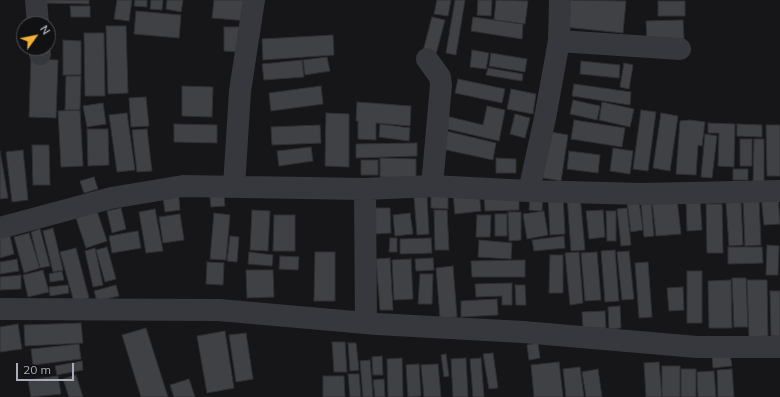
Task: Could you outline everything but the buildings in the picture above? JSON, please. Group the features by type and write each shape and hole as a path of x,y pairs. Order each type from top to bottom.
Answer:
{"street":[{"path":"36,0 37,16"},
{"path":"234,186 240,91 254,0"},
{"path":"529,191 545,118 559,41 560,0"},
{"path":"559,41 680,49"},
{"path":"427,59 440,77 441,85 432,186"},
{"path":"0,228 111,198 183,186 365,189 432,186 529,191 642,194 780,190"},
{"path":"365,189 366,322"},
{"path":"0,309 219,310 366,322 523,332 697,347 780,347"}]}
